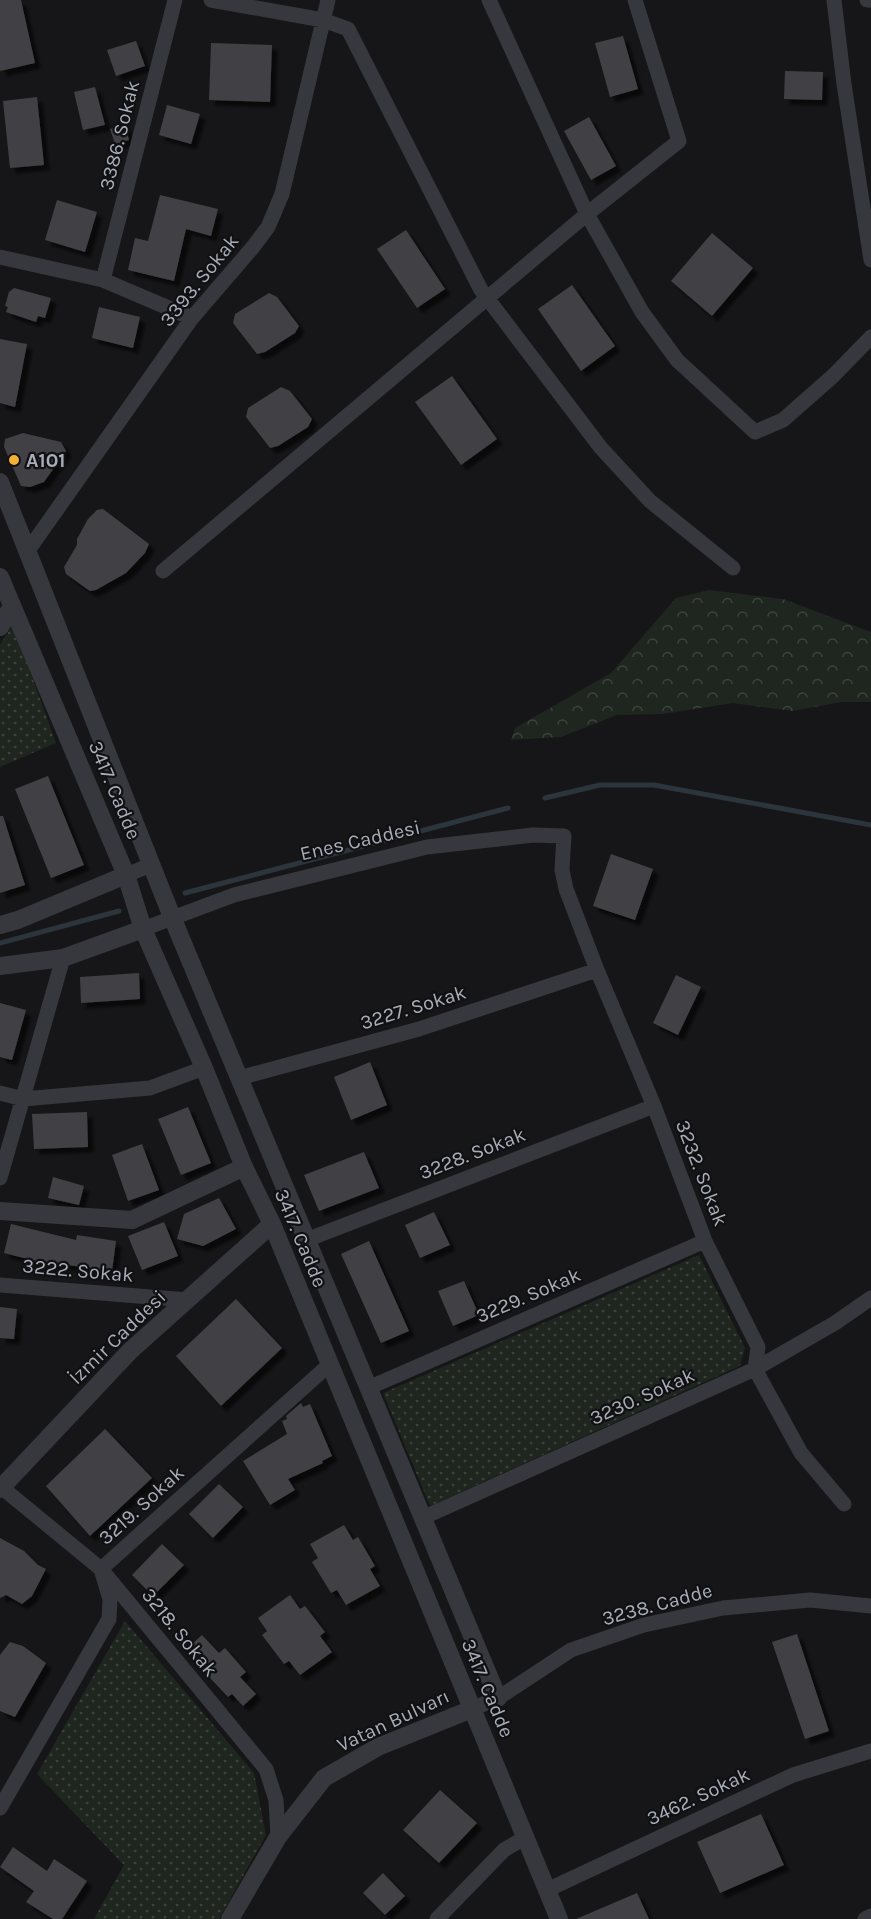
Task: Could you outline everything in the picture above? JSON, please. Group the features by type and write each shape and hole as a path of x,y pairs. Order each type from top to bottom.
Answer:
{"street":[{"name":"3386. Sokak","path":"103,280 176,0"},
{"path":"211,0 322,20 348,29 481,290 601,448 650,501 733,568"},
{"name":"3393. Sokak","path":"27,552 192,318 268,227 282,194 328,0"},
{"path":"489,0 587,214 642,312 677,360 755,432 783,420 833,376 871,337"},
{"path":"163,571 587,214 679,141 635,0"},
{"path":"834,0 844,84 871,260"},
{"path":"0,256 103,280 192,318"},
{"name":"3417. Cadde","path":"0,482 171,917 498,1698"},
{"name":"3417. Cadde","path":"0,577 126,875 143,929 204,1068 244,1167 272,1224 559,1919"},
{"path":"0,627 12,606"},
{"name":"Enes Caddesi","path":"143,929 234,895 427,847 532,835 564,836"},
{"name":"3232. Sokak","path":"564,836 562,870 566,889 654,1106 705,1241 758,1347 755,1369 801,1453 844,1504"},
{"path":"0,925 18,921 151,865"},
{"path":"0,966 63,958 143,929"},
{"path":"0,1178 63,958"},
{"name":"3227. Sokak","path":"239,1078 419,1029 597,970"},
{"path":"0,1093 22,1099 150,1088 204,1068"},
{"name":"3228. Sokak","path":"306,1240 654,1106"},
{"path":"0,1211 132,1220 244,1167"},
{"name":"İzmir Caddesi","path":"0,1487 130,1351 272,1224"},
{"name":"3229. Sokak","path":"368,1388 705,1241"},
{"name":"3222. Sokak","path":"0,1284 188,1299"},
{"name":"3230. Sokak","path":"423,1518 755,1369 835,1323 871,1298"},
{"name":"3219. Sokak","path":"0,1808 109,1619 110,1599 101,1569 330,1364"},
{"name":"3218. Sokak","path":"0,1487 101,1569 266,1769 276,1800 278,1837"},
{"name":"3238. Cadde","path":"472,1708 498,1698 571,1650 644,1625 723,1608 810,1600 871,1606"},
{"name":"Vatan Bulvarı","path":"230,1919 278,1837 324,1778 378,1747 472,1708"},
{"name":"3462. Sokak","path":"548,1890 793,1775 871,1751"},
{"path":"437,1919 504,1851 526,1837"},
{"path":"865,1919 871,1916"}],"green space":[{"path":"709,590 783,599 871,632 871,702 842,702 792,711 733,703 663,714 617,715 561,737 511,740 515,728 611,673 676,598"},
{"path":"13,624 56,743 0,767 0,645"},
{"path":"699,1255 745,1348 740,1366 430,1506 383,1393"},
{"path":"125,1621 254,1773 266,1835 219,1919 94,1919 124,1865 37,1774"}],"building":[{"path":"0,0 21,0 35,63 0,71"},
{"path":"623,36 638,89 610,97 595,43"},
{"path":"136,41 145,66 116,76 107,50"},
{"path":"211,43 272,45 270,102 209,100"},
{"path":"785,71 823,72 822,100 784,99"},
{"path":"95,87 105,125 83,130 74,92"},
{"path":"37,97 44,165 10,168 3,101"},
{"path":"167,105 200,114 191,144 159,135"},
{"path":"589,117 616,166 591,180 564,131"},
{"path":"125,125 129,140 115,144 110,129"},
{"path":"160,195 218,209 211,236 186,229 174,281 128,270 135,238 148,241"},
{"path":"57,200 97,212 85,252 45,240"},
{"path":"406,230 445,289 417,308 377,249"},
{"path":"712,233 753,268 712,316 671,281"},
{"path":"572,285 615,346 581,371 538,309"},
{"path":"14,288 51,298 45,318 38,316 36,322 6,312 8,307 5,306 9,292"},
{"path":"269,293 277,297 299,326 295,333 265,352 257,354 233,323 235,314"},
{"path":"99,307 140,317 133,348 92,338"},
{"path":"0,339 27,344 15,407 0,403"},
{"path":"452,376 497,439 461,465 415,402"},
{"path":"281,387 290,391 312,419 308,427 278,446 270,448 246,417 248,408"},
{"path":"23,433 61,442 66,451 44,482 30,487 21,486 4,447 5,439"},
{"path":"103,509 149,544 145,553 126,573 90,591 66,574 64,567 88,519 97,510"},
{"path":"48,776 84,865 51,878 15,789"},
{"path":"0,816 3,816 25,885 0,893"},
{"path":"611,854 653,869 635,920 593,906"},
{"path":"139,973 140,999 81,1003 80,977"},
{"path":"676,975 701,987 678,1035 653,1023"},
{"path":"0,1003 26,1010 12,1060 0,1057"},
{"path":"370,1062 387,1105 351,1120 334,1077"},
{"path":"188,1107 211,1163 181,1175 158,1119"},
{"path":"87,1112 88,1147 34,1149 32,1114"},
{"path":"142,1144 159,1190 128,1201 112,1155"},
{"path":"364,1152 379,1188 319,1211 304,1175"},
{"path":"53,1177 84,1186 79,1205 48,1198"},
{"path":"219,1198 236,1229 203,1246 177,1239 184,1214"},
{"path":"434,1212 450,1245 420,1258 405,1225"},
{"path":"164,1222 178,1256 142,1270 128,1236"},
{"path":"11,1224 76,1240 77,1235 116,1241 112,1271 60,1264 59,1267 4,1253"},
{"path":"369,1241 409,1331 381,1343 341,1254"},
{"path":"464,1281 479,1315 453,1326 438,1291"},
{"path":"236,1299 282,1348 221,1406 176,1356"},
{"path":"0,1307 17,1309 14,1339 0,1338"},
{"path":"301,1403 303,1407 310,1404 332,1456 322,1461 323,1463 288,1479 295,1490 270,1505 243,1461 287,1434 282,1421 287,1419 286,1416"},
{"path":"105,1429 152,1478 90,1536 46,1486"},
{"path":"219,1484 243,1507 213,1538 189,1514"},
{"path":"344,1525 353,1540 358,1537 375,1566 370,1569 380,1586 346,1605 337,1590 331,1593 312,1562 318,1558 310,1544"},
{"path":"0,1538 24,1551 38,1565 46,1569 32,1596 22,1604 6,1595 0,1598"},
{"path":"162,1544 184,1565 153,1596 132,1575"},
{"path":"290,1595 300,1609 305,1606 325,1632 320,1636 332,1652 300,1675 289,1661 284,1664 262,1635 267,1631 258,1618"},
{"path":"797,1634 829,1731 805,1739 772,1642"},
{"path":"202,1635 219,1653 225,1648 246,1672 240,1677 256,1694 243,1706 232,1694 228,1697 195,1662 200,1657 190,1646"},
{"path":"10,1642 23,1646 46,1663 15,1717 0,1711 0,1655"},
{"path":"440,1790 477,1823 439,1863 403,1830"},
{"path":"761,1814 784,1865 720,1893 697,1842"},
{"path":"13,1847 47,1871 54,1859 87,1881 62,1919 53,1919 26,1902 34,1891 0,1867"},
{"path":"383,1873 405,1896 385,1915 363,1893"},
{"path":"637,1893 649,1919 576,1919"}],"waterway":[{"path":"545,798 600,785 654,785 871,825"},
{"path":"185,893 508,808"},
{"path":"0,943 119,911"}],"place":[{"name":"A101","path":"14,460"}]}
